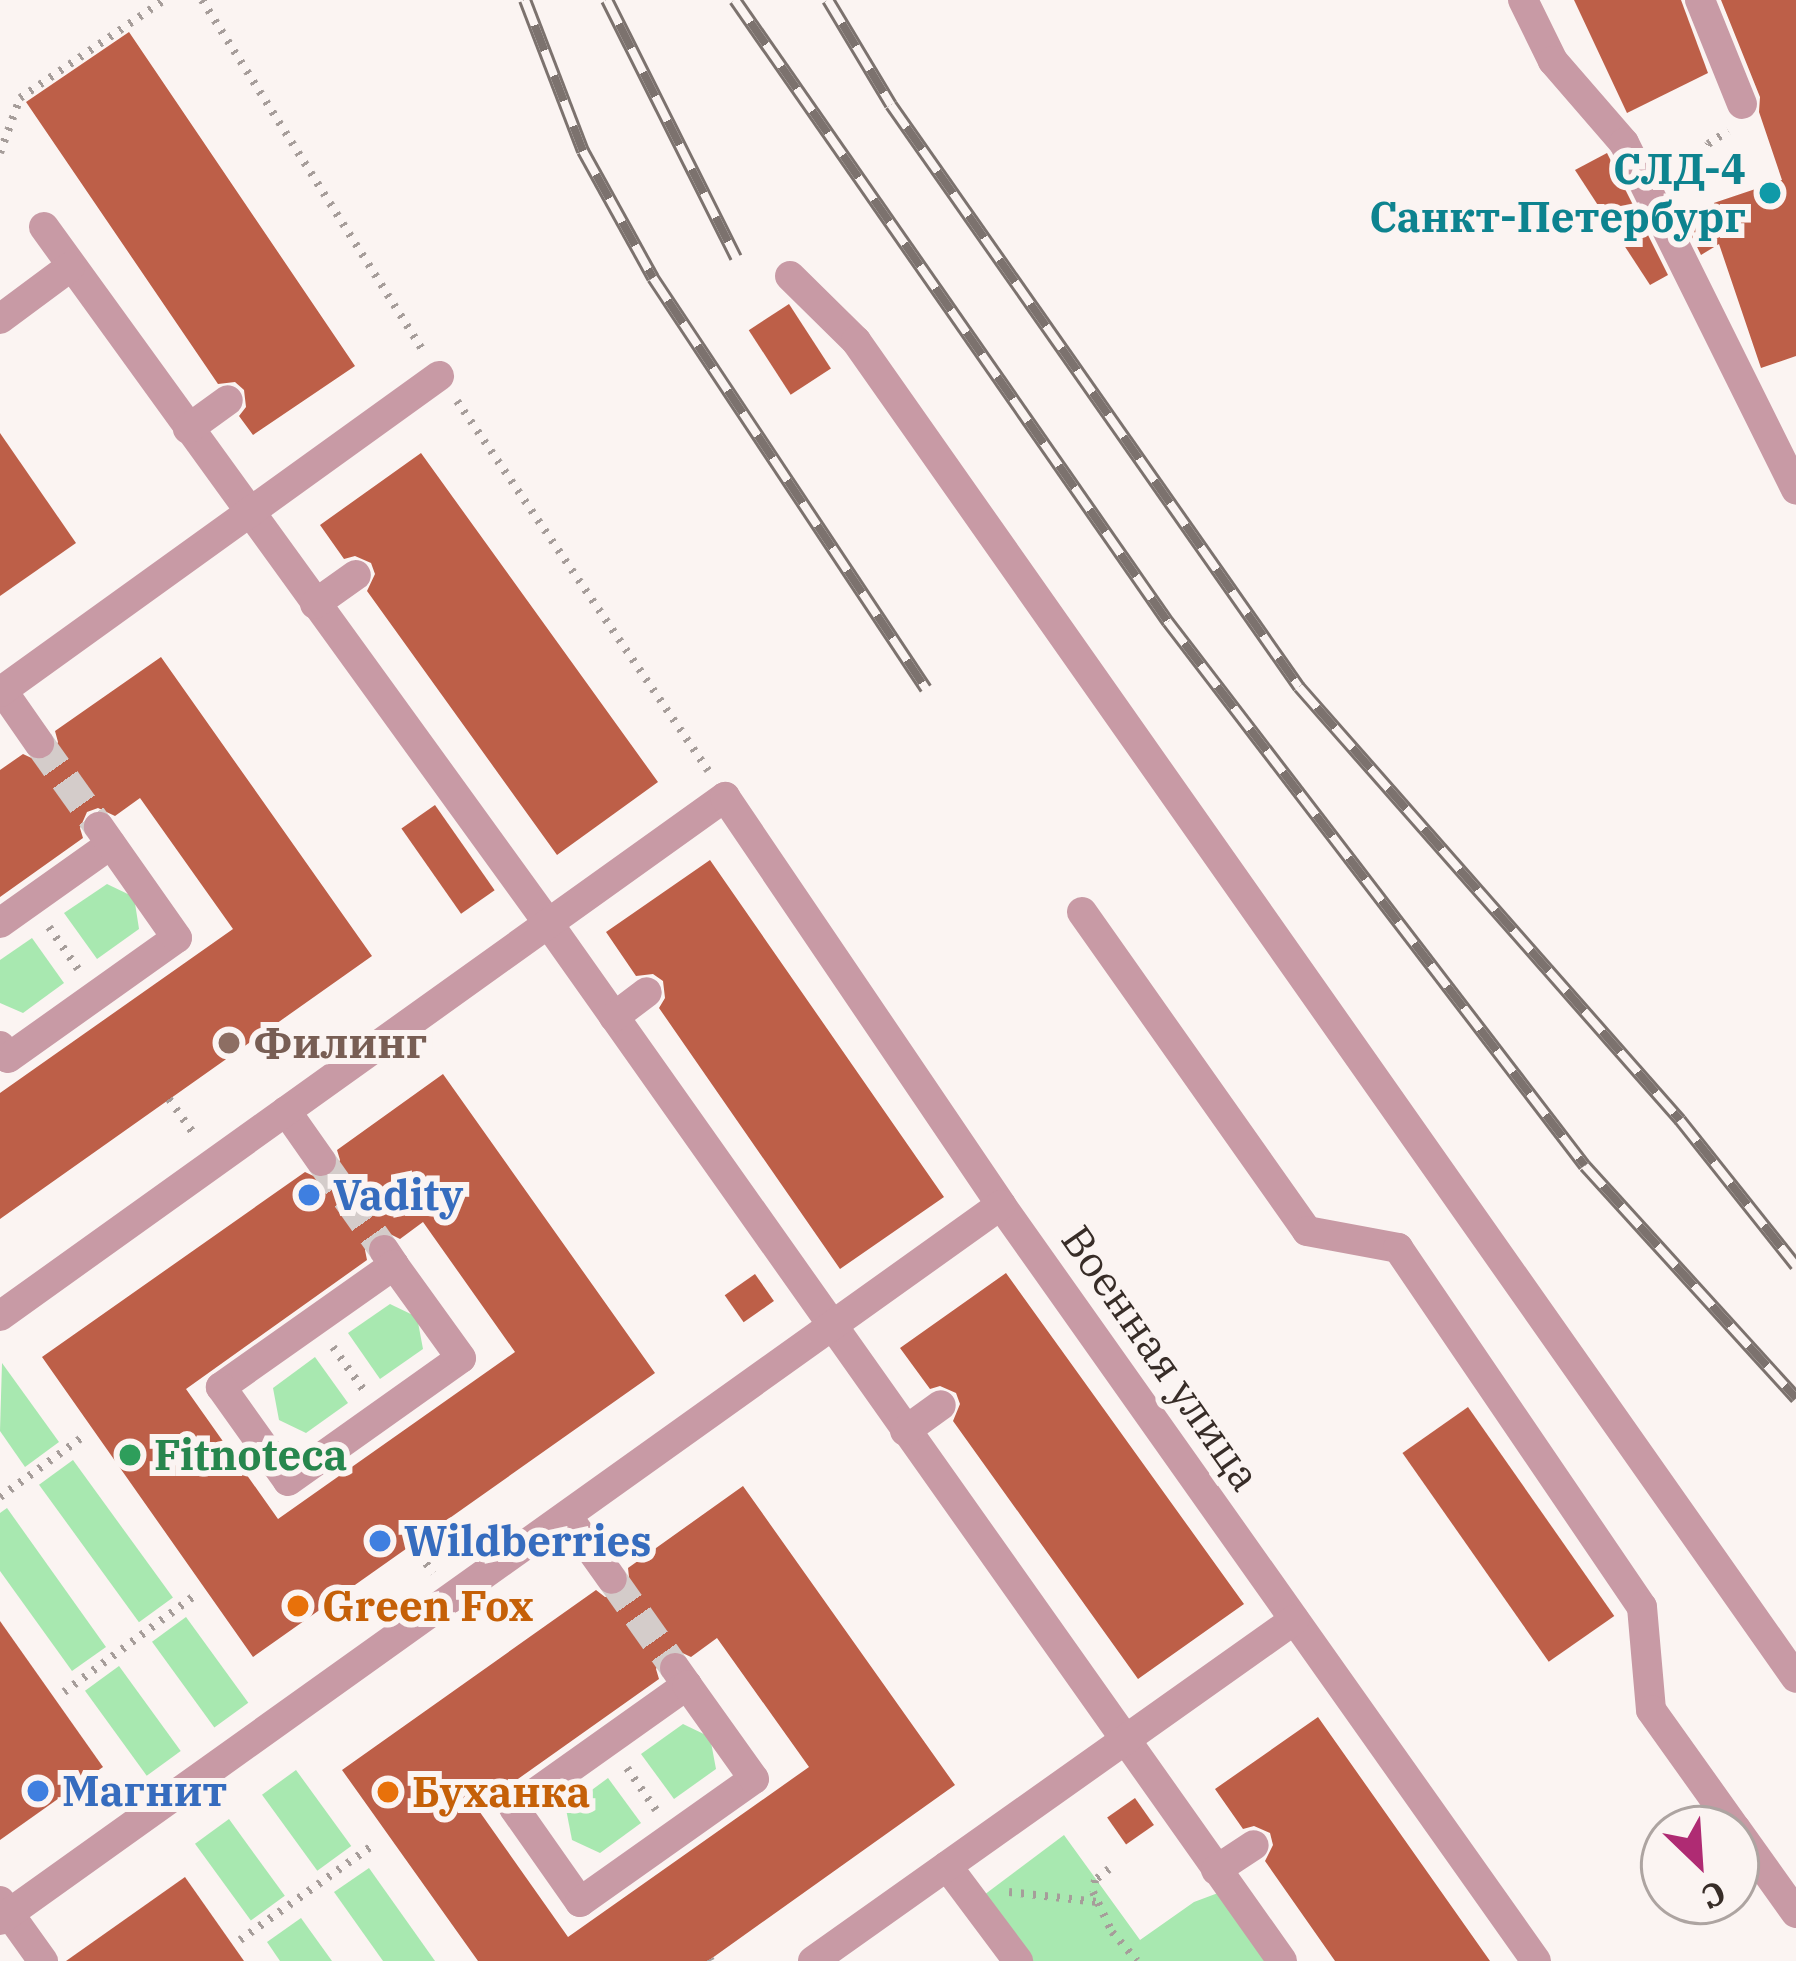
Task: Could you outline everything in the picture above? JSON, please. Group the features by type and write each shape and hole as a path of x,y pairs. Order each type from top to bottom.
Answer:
{"street":[{"path":"1523,0 1553,61 1624,143 1796,490"},
{"path":"1700,0 1742,104"},
{"path":"44,227 548,923 1282,1961"},
{"path":"0,319 70,267"},
{"path":"790,276 856,341 1796,1678"},
{"path":"39,742 1,691 439,376"},
{"path":"188,429 229,400"},
{"path":"315,604 356,575"},
{"path":"0,1316 725,797"},
{"name":"Военная улица","path":"725,797 1001,1205 1536,1961"},
{"path":"0,923 31,902 105,836 177,938 8,1058 0,1046"},
{"path":"1082,912 1307,1231 1398,1248 1642,1606 1651,1711 1719,1805"},
{"path":"614,1017 647,992"},
{"path":"286,1111 321,1161"},
{"path":"43,1961 3,1911 1001,1205"},
{"path":"389,1257 461,1358 287,1481 221,1387 315,1321 389,1257"},
{"path":"905,1431 941,1405"},
{"path":"567,1516 611,1579"},
{"path":"813,1961 955,1877 1124,1741 1294,1620"},
{"path":"681,1677 754,1779 580,1902 514,1808 608,1741 681,1677"},
{"path":"1216,1870 1254,1845"},
{"path":"1760,1863 1796,1913"},
{"path":"955,1877 1018,1961"}],"path":[{"path":"0,153 20,98 164,0"},
{"path":"202,0 439,376 725,797"},
{"path":"31,902 96,995"},
{"path":"169,1100 200,1143"},
{"path":"315,1321 381,1414"},
{"path":"0,1497 84,1436"},
{"path":"412,1544 437,1580"},
{"path":"64,1692 197,1594"},
{"path":"608,1741 675,1835"},
{"path":"240,1940 376,1843"},
{"path":"1109,1869 1095,1880 1097,1902 1112,1931 1137,1961"},
{"path":"955,1877 1097,1902"}],"green space":[{"path":"107,884 134,897 139,929 97,959 64,913"},
{"path":"32,938 64,983 23,1013 0,1003 0,960"},
{"path":"390,1304 417,1317 423,1349 380,1379 348,1333"},
{"path":"315,1357 348,1403 306,1433 279,1420 273,1388"},
{"path":"2,1363 59,1442 25,1467 0,1431"},
{"path":"73,1460 173,1598 139,1622 39,1485"},
{"path":"7,1508 106,1647 72,1671 0,1571 0,1513"},
{"path":"186,1617 248,1703 214,1727 152,1642"},
{"path":"119,1666 181,1751 147,1776 85,1691"},
{"path":"683,1724 710,1737 716,1769 674,1799 641,1754"},
{"path":"296,1770 351,1846 317,1871 262,1795"},
{"path":"608,1778 641,1823 600,1853 572,1840 566,1809"},
{"path":"229,1819 285,1896 251,1921 195,1844"},
{"path":"1064,1835 1140,1940 1194,1902 1218,1893 1270,1961 1029,1961 984,1895"},
{"path":"369,1868 435,1961 383,1961 334,1892"},
{"path":"301,1918 332,1961 280,1961 267,1942"}],"building":[{"path":"1574,0 1681,0 1708,73 1627,113"},
{"name":"СЛД-4 Санкт-Петербург","path":"1721,0 1796,0 1796,356 1761,368 1719,244 1701,255 1681,214 1782,180 1759,112 1760,97"},
{"path":"129,32 355,366 253,435 239,416 246,407 244,390 235,382 218,384 26,102"},
{"path":"1607,153 1668,275 1650,285 1575,170"},
{"path":"789,304 831,369 791,395 749,330"},
{"path":"0,433 76,543 0,596"},
{"path":"421,453 658,782 557,855 367,591 375,574 371,563 355,556 344,559 320,525"},
{"path":"161,657 372,956 0,1219 0,1093 233,929 140,798 115,816 98,808 87,812 80,828 83,838 0,897 0,770 23,754 40,762 51,758 58,742 55,731"},
{"path":"435,805 495,890 461,914 401,829"},
{"path":"710,860 944,1197 840,1269 659,1008 665,998 663,981 653,974 636,976 606,932"},
{"path":"443,1074 655,1373 253,1657 42,1357 305,1172 322,1180 333,1176 340,1160 337,1150","holes":["423,1222 515,1352 278,1519 186,1389 367,1260 365,1250 372,1235 384,1231 400,1239"]},
{"path":"1006,1273 1244,1604 1138,1679 953,1421 960,1404 956,1393 940,1386 930,1389 900,1348"},
{"path":"755,1274 774,1301 744,1322 725,1295"},
{"path":"1468,1407 1614,1616 1549,1662 1402,1453"},
{"path":"743,1486 955,1785 708,1961 478,1961 342,1770 596,1590 605,1597 622,1595 630,1586 628,1568","holes":["717,1638 809,1767 568,1937 477,1808 659,1679 656,1669 663,1653 674,1649 691,1657"]},
{"path":"0,1621 103,1767 0,1840"},
{"path":"1318,1717 1490,1961 1335,1961 1265,1861 1273,1845 1270,1833 1254,1826 1243,1829 1215,1789"},
{"path":"1135,1798 1154,1825 1126,1845 1107,1818"},
{"path":"185,1877 244,1961 66,1961"}],"tunnel":[{"path":"39,743 99,827"},
{"path":"321,1161 384,1250"},
{"path":"612,1579 675,1668"}],"railway":[{"path":"525,0 583,151 653,278 926,689"},
{"path":"607,0 736,258"},
{"path":"735,0 1168,622 1585,1166 1796,1398"},
{"path":"828,0 891,105 1299,687 1680,1120 1796,1266"}],"place":[{"name":"СЛД-4 Санкт-Петербург","path":"1770,193"},
{"name":"Филинг","path":"229,1043"},
{"name":"Vadity","path":"309,1195"},
{"name":"Fitnoteca","path":"130,1455"},
{"name":"Wildberries","path":"380,1541"},
{"name":"Green Fox","path":"298,1606"},
{"name":"Магнит","path":"38,1791"},
{"name":"Буханка","path":"388,1792"}]}
